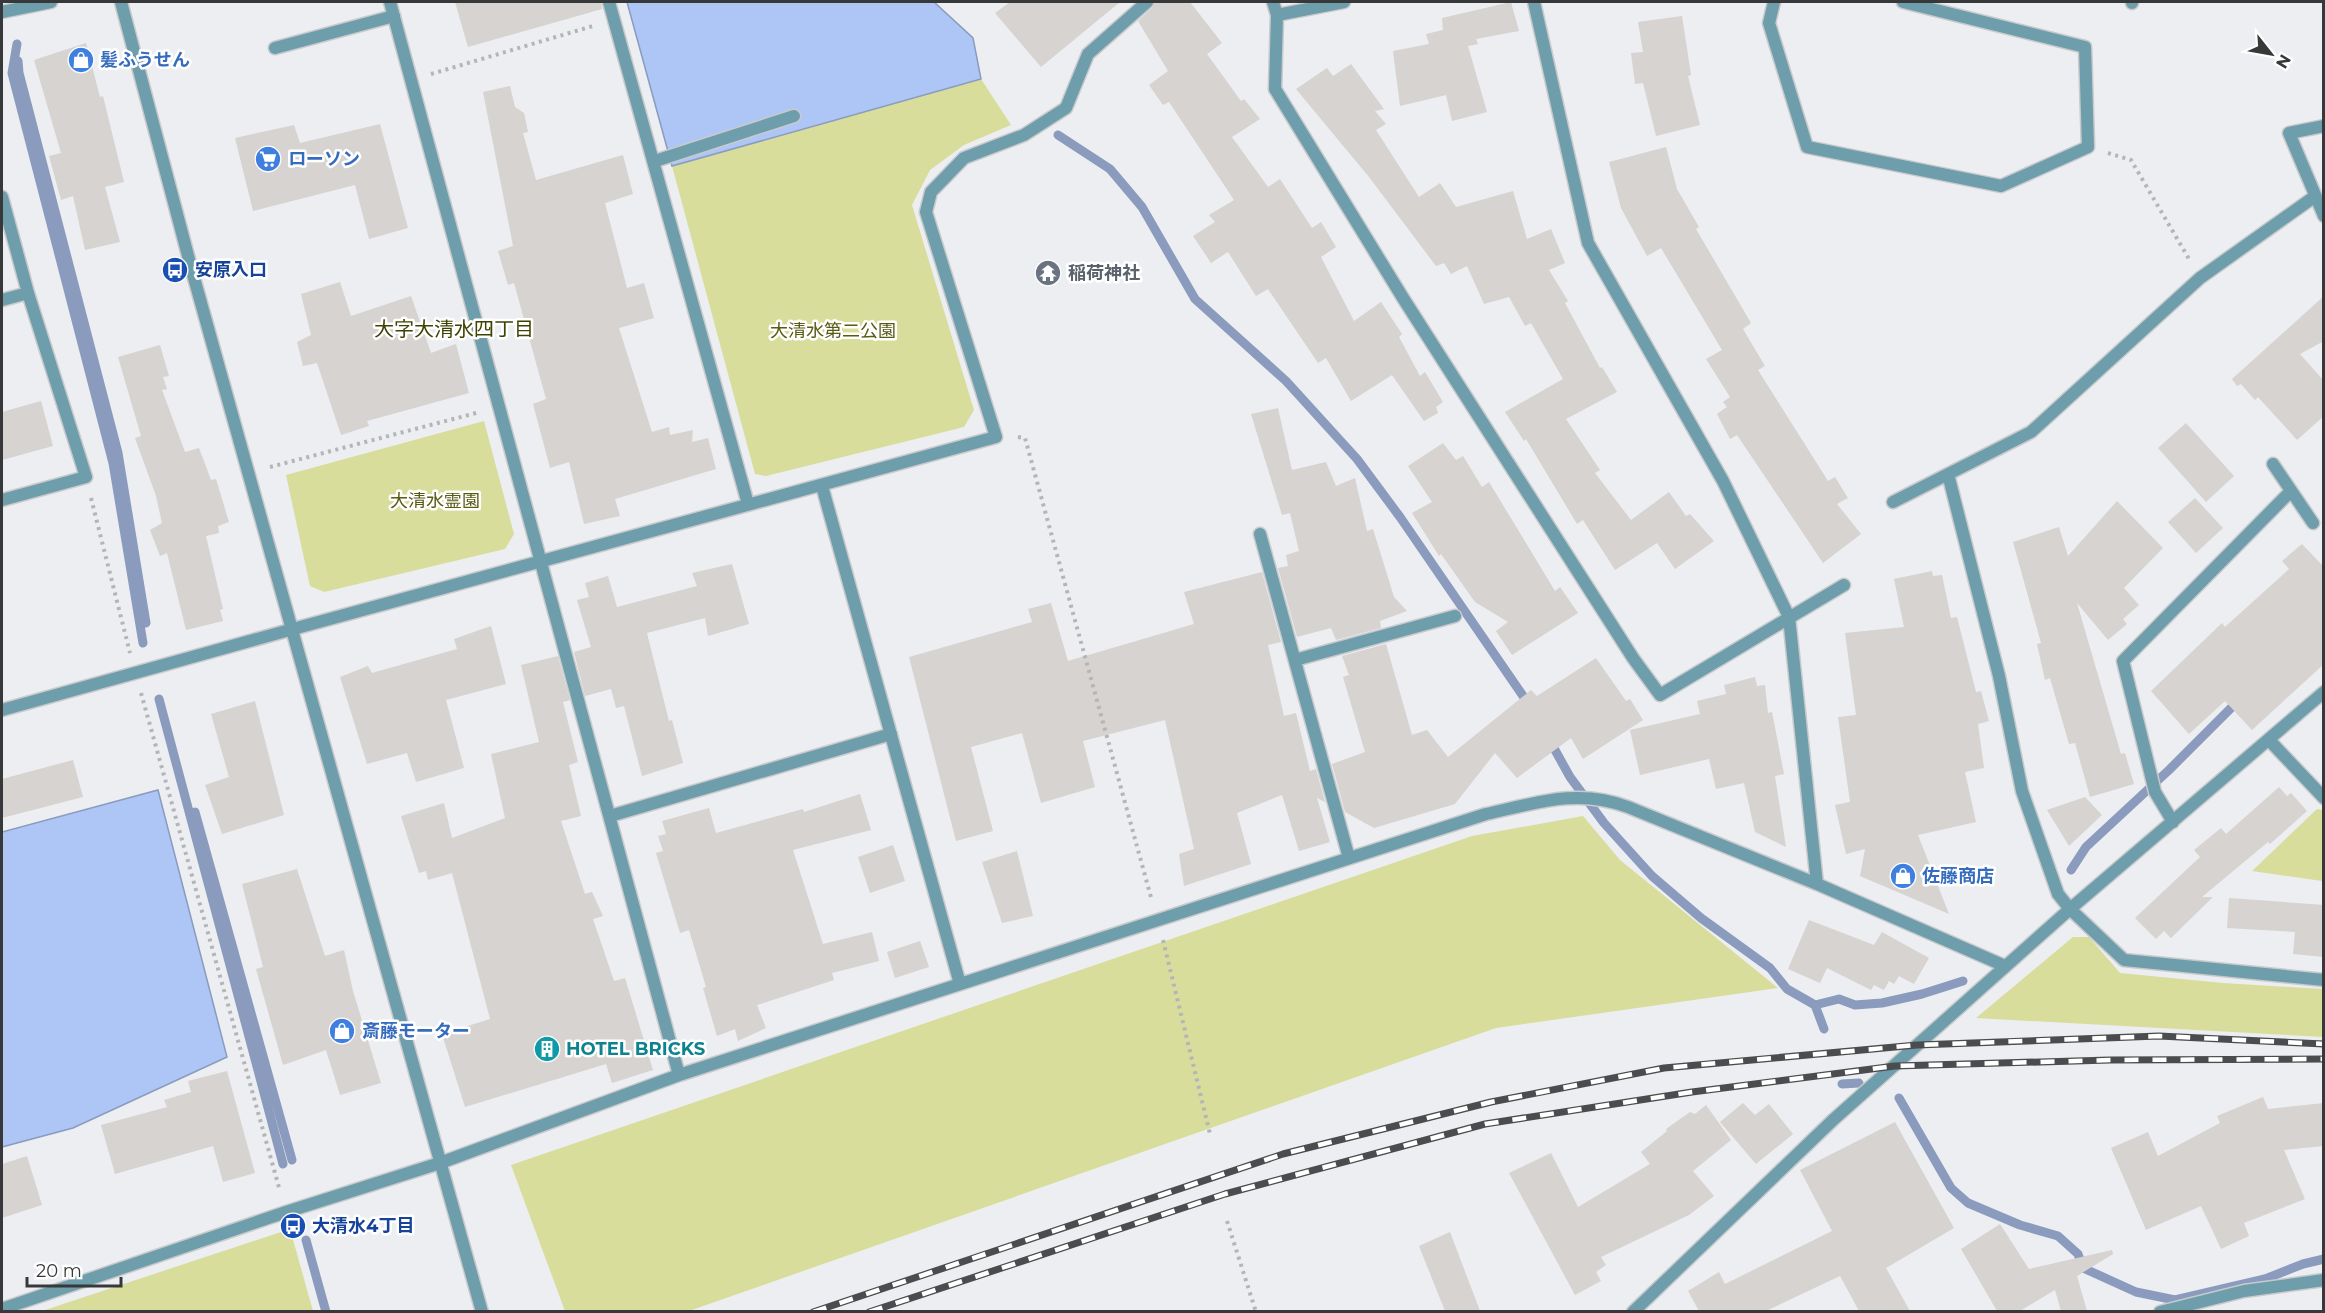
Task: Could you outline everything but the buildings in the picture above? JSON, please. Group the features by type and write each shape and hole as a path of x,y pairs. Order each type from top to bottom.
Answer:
{"street":[{"path":"2,12 51,2"},
{"path":"121,2 191,267 482,1311"},
{"path":"390,2 679,1075"},
{"path":"609,2 655,161 748,504"},
{"path":"2,710 996,437 926,212 931,192 964,158 1024,135 1066,108 1088,54 1147,2"},
{"path":"1273,2 1277,15 1275,89 1410,308 1633,658 1660,695 1844,585"},
{"path":"1277,15 1344,2"},
{"path":"1534,2 1588,243 1723,481 1789,617 1817,884"},
{"path":"1774,2 1769,22 1807,147 2001,186 2088,147 2085,47 1948,6 1903,2"},
{"path":"275,48 394,16"},
{"path":"655,161 794,116"},
{"path":"2324,126 2289,133 2314,198 2324,216"},
{"path":"2,197 28,293 86,477 2,500"},
{"path":"1893,502 2031,432 2200,278 2314,198"},
{"path":"2,300 28,293"},
{"path":"2273,464 2313,523"},
{"path":"1948,474 1999,676 2022,791 2058,894 2070,909 2124,960 2324,980"},
{"path":"822,486 960,984"},
{"path":"2173,822 2155,792 2123,661 2291,491"},
{"path":"1260,534 1349,858"},
{"path":"1295,660 1455,616"},
{"path":"1633,1311 1833,1120 2070,909 2324,692"},
{"path":"610,816 891,734"},
{"path":"2269,740 2324,798"},
{"path":"2,1309 286,1212 440,1163 679,1075 1486,814 1567,796 1606,799 1817,884 2005,966"},
{"path":"2160,1311 2244,1291 2324,1280"}],"path":[{"path":"411,80 614,19"},
{"path":"2088,147 2131,160 2200,278"},
{"path":"268,467 498,408"},
{"path":"996,437 1025,438 1158,920 1210,1134"},
{"path":"86,477 135,672 286,1212"},
{"path":"1227,1221 1256,1311"}],"green space":[{"name":"大清水第二公園","path":"981,79 1011,125 964,145 930,170 912,205 974,410 964,427 766,476 755,474 672,166"},
{"name":"大清水霊園","path":"484,421 514,534 505,549 324,592 310,586 286,475"},
{"path":"2317,809 2323,810 2322,881 2252,871"},
{"path":"1583,816 1620,860 1778,988 1496,1028 689,1311 565,1311 511,1165 1472,836"},
{"path":"2073,937 2089,937 2120,973 2223,983 2323,989 2323,1037 1976,1018"},
{"path":"290,1229 313,1311 42,1311"}],"water":[{"path":"627,2 934,2 973,38 981,79 672,166"},
{"path":"158,790 227,1057 73,1128 2,1147 2,832"}],"waterway":[{"path":"17,44 12,73 113,463 143,643"},
{"path":"18,61 19,73 118,453 146,623"},
{"path":"1058,135 1110,169 1142,207 1195,299 1286,381 1357,459 1400,517 1530,706"},
{"path":"159,699 283,1164"},
{"path":"2071,870 2086,847 2169,770 2239,700"},
{"path":"1550,741 1570,777 1604,823 1652,876 1701,918 1770,968 1787,989 1815,1005 1824,1029"},
{"path":"195,812 292,1160"},
{"path":"1815,1005 1839,999 1855,1005 1882,1003 1963,981"},
{"path":"1842,1084 1859,1083"},
{"path":"1899,1098 1951,1188 1968,1203 2020,1225 2058,1236 2078,1254 2083,1268 2136,1292 2175,1300 2265,1279 2303,1264 2324,1259"},
{"path":"306,1240 326,1312"}],"railway":[{"path":"813,1312 1283,1154 1491,1102 1664,1068 1917,1045 2159,1036 2324,1044"},
{"path":"869,1312 1225,1194 1485,1124 1692,1092 1895,1066 2110,1060 2324,1059"}],"place":[{"name":"髪ふうせん","path":"81,60"},
{"name":"ローソン","path":"268,159"},
{"name":"安原入口","path":"175,270"},
{"name":"稲荷神社","path":"1048,273"},
{"name":"佐藤商店","path":"1903,876"},
{"name":"斎藤モーター","path":"342,1031"},
{"name":"HOTEL BRICKS","path":"547,1049"},
{"name":"大清水4丁目","path":"293,1226"}],"district":[{"name":"大字大清水四丁目","path":"454,329"}]}
